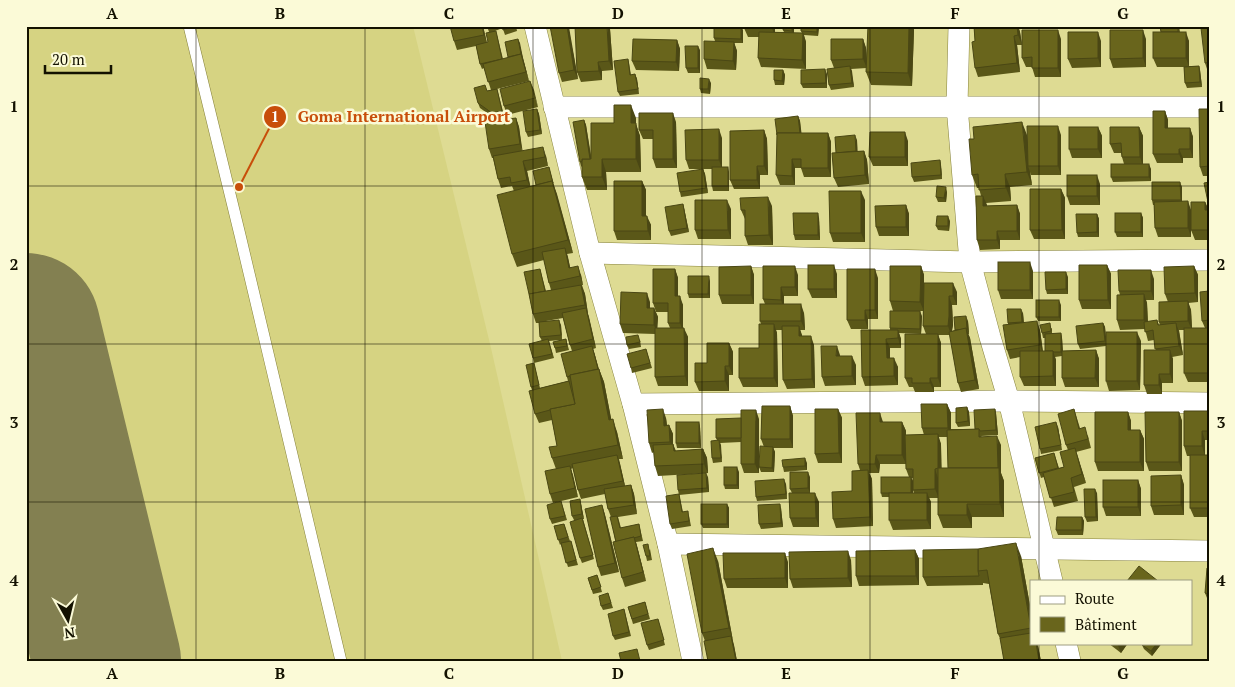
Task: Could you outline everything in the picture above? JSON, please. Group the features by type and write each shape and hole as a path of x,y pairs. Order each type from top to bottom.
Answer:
{"street":[{"path":"535,26 590,253 633,404 668,544 693,661"},
{"path":"959,26 957,106 970,262 1009,400 1052,580"},
{"path":"554,107 1209,107"},
{"path":"590,253 970,262 1209,260"},
{"path":"633,404 1009,400 1209,403"},
{"path":"668,544 1209,551"},
{"path":"1066,644 1070,661"}],"lane":[{"path":"189,26 341,661"}],"shaded area":[{"path":"26,26 413,26 491,348 562,661 26,661"}],"building":[{"path":"450,26 482,26 484,35 454,41"},
{"path":"502,26 515,26 503,30"},
{"path":"550,26 567,26 574,70 559,73"},
{"path":"575,26 607,26 609,61 598,62 599,71 577,72"},
{"path":"714,26 741,26 741,39 714,38"},
{"path":"744,26 772,26 772,28 744,28"},
{"path":"784,26 792,26 792,31 783,30"},
{"path":"801,26 817,26 817,32 801,31"},
{"path":"868,26 909,26 908,73 866,72"},
{"path":"974,26 1017,26 1018,35 1014,36 1017,63 975,68 972,42 975,41"},
{"path":"1160,26 1178,26 1178,32 1161,32"},
{"path":"1209,27 1209,62 1205,63 1201,28"},
{"path":"1022,30 1058,30 1058,68 1032,68 1032,57 1022,58"},
{"path":"1110,30 1143,30 1143,58 1110,59"},
{"path":"496,31 502,59 480,64 476,45 488,42 486,33"},
{"path":"759,32 803,33 802,60 758,58"},
{"path":"1068,32 1098,32 1098,58 1068,59"},
{"path":"1153,32 1186,32 1186,58 1153,58"},
{"path":"518,39 521,54 508,57 505,42"},
{"path":"633,39 677,40 676,62 632,61"},
{"path":"831,39 863,39 863,59 831,60"},
{"path":"704,41 734,42 733,61 704,59"},
{"path":"685,46 698,46 698,68 686,68"},
{"path":"521,54 526,72 488,82 483,64"},
{"path":"628,59 630,75 635,74 638,89 618,92 614,61"},
{"path":"850,66 852,83 829,85 827,69"},
{"path":"1199,66 1200,82 1185,83 1184,67"},
{"path":"825,69 826,83 801,84 801,70"},
{"path":"774,70 783,70 782,81 774,80"},
{"path":"700,78 709,79 708,89 700,89"},
{"path":"530,81 535,98 504,106 500,89"},
{"path":"485,85 487,91 497,89 502,111 492,113 478,103 474,88"},
{"path":"614,105 631,105 631,123 636,123 636,159 602,159 602,177 582,177 582,159 591,159 591,123 614,123"},
{"path":"537,109 540,130 526,132 523,111"},
{"path":"1199,109 1209,109 1209,166 1200,167"},
{"path":"1153,111 1165,111 1165,128 1190,128 1190,149 1179,149 1179,154 1153,154"},
{"path":"639,113 673,113 673,159 653,159 653,130 639,130"},
{"path":"798,116 800,133 777,133 777,135 775,119"},
{"path":"516,118 520,144 489,149 485,122"},
{"path":"584,120 590,159 582,159 580,162 573,122"},
{"path":"1022,122 1027,172 1005,174 1006,188 979,190 978,174 972,175 969,139 974,139 973,127"},
{"path":"1027,126 1058,126 1058,166 1028,166"},
{"path":"1069,127 1098,127 1098,149 1069,149"},
{"path":"1110,127 1139,127 1140,157 1122,157 1121,143 1110,144"},
{"path":"719,129 719,160 686,160 685,130"},
{"path":"764,130 764,166 757,166 757,180 730,180 730,131"},
{"path":"870,132 905,132 905,157 869,157"},
{"path":"777,133 828,133 828,168 801,168 801,159 792,159 792,176 776,175"},
{"path":"855,135 856,151 836,153 835,137"},
{"path":"543,147 545,157 523,161 527,180 511,183 510,177 498,179 493,156"},
{"path":"864,151 865,175 834,178 832,153"},
{"path":"940,160 941,175 912,177 911,163"},
{"path":"1111,164 1149,164 1149,177 1111,177"},
{"path":"549,167 553,183 552,181 536,185 533,171"},
{"path":"712,167 728,167 728,186 712,186"},
{"path":"703,169 706,188 680,192 677,173"},
{"path":"1067,175 1097,175 1097,196 1067,196"},
{"path":"552,181 568,240 512,254 497,195"},
{"path":"614,181 642,181 642,216 647,216 648,231 614,231"},
{"path":"1152,182 1180,182 1181,200 1152,200"},
{"path":"1209,182 1209,202 1208,202 1204,183"},
{"path":"937,186 946,187 944,198 936,197"},
{"path":"1030,189 1061,189 1062,230 1030,230"},
{"path":"829,191 861,191 861,233 830,233"},
{"path":"976,196 983,196 983,206 1017,205 1017,231 997,231 997,240 977,240"},
{"path":"768,197 769,235 745,236 745,210 741,210 740,198"},
{"path":"695,200 727,200 728,230 695,230"},
{"path":"1188,201 1188,228 1155,228 1154,202"},
{"path":"1191,202 1205,202 1205,210 1209,210 1209,230 1191,230"},
{"path":"683,204 687,228 669,231 665,207"},
{"path":"906,205 906,227 876,227 875,206"},
{"path":"793,213 818,213 818,235 794,235"},
{"path":"1115,213 1141,213 1141,232 1115,232"},
{"path":"1076,214 1097,214 1097,232 1077,233"},
{"path":"937,216 948,216 948,226 936,226"},
{"path":"565,248 569,268 578,266 580,276 549,283 542,252"},
{"path":"998,262 1030,262 1030,290 998,290"},
{"path":"808,265 834,265 834,289 808,289"},
{"path":"1079,265 1107,265 1108,300 1079,300"},
{"path":"751,266 751,295 719,295 719,267"},
{"path":"763,266 795,266 795,287 781,287 781,300 763,299"},
{"path":"890,266 921,266 920,302 890,301"},
{"path":"1194,266 1195,293 1165,294 1164,267"},
{"path":"540,269 545,291 529,294 524,272"},
{"path":"653,269 675,269 675,296 680,296 680,323 668,323 668,303 653,303"},
{"path":"847,269 875,269 875,310 865,310 865,320 847,320"},
{"path":"1118,270 1151,270 1151,291 1119,291"},
{"path":"1045,272 1066,272 1066,289 1046,290"},
{"path":"688,276 709,276 708,294 688,294"},
{"path":"924,283 953,283 953,296 949,296 948,326 923,326"},
{"path":"581,285 585,305 533,314 529,294"},
{"path":"1209,291 1209,320 1202,321 1200,292"},
{"path":"621,292 647,293 647,308 654,308 654,325 620,324"},
{"path":"1144,294 1144,320 1117,320 1117,295"},
{"path":"1036,300 1059,300 1059,317 1036,317"},
{"path":"1188,301 1188,321 1159,322 1159,302"},
{"path":"760,304 801,304 801,321 760,321"},
{"path":"586,308 593,339 570,345 562,313"},
{"path":"1007,309 1021,309 1022,322 1008,323"},
{"path":"890,311 920,311 920,329 890,328"},
{"path":"966,316 967,329 955,330 954,317"},
{"path":"559,320 561,335 540,337 539,322"},
{"path":"1157,320 1158,325 1176,323 1179,346 1155,349 1153,330 1145,332 1144,322"},
{"path":"1037,321 1040,345 1007,350 1003,325"},
{"path":"1050,323 1051,331 1042,333 1040,325"},
{"path":"1103,323 1105,341 1078,344 1076,326"},
{"path":"759,324 774,324 774,378 739,378 739,348 759,348"},
{"path":"782,326 799,326 799,336 811,336 812,379 783,380"},
{"path":"655,328 684,328 685,376 655,377"},
{"path":"966,328 975,380 958,383 949,332"},
{"path":"1184,328 1209,328 1209,373 1184,373"},
{"path":"861,330 898,330 898,338 886,339 887,358 894,358 894,376 862,377"},
{"path":"1106,332 1137,332 1137,381 1106,381"},
{"path":"1061,333 1061,352 1045,351 1045,334"},
{"path":"905,334 938,334 938,378 930,378 930,383 912,383 912,378 905,378"},
{"path":"638,335 640,342 627,345 626,337"},
{"path":"548,339 552,354 533,358 529,344"},
{"path":"566,339 567,346 555,348 553,342"},
{"path":"707,343 729,343 729,366 725,366 725,381 695,382 695,363 707,363"},
{"path":"592,346 598,369 567,377 561,354"},
{"path":"821,346 837,346 836,356 852,356 852,376 822,377"},
{"path":"646,349 650,363 631,368 627,354"},
{"path":"1096,350 1095,378 1062,378 1062,351"},
{"path":"1144,350 1170,350 1170,374 1159,374 1159,385 1144,385"},
{"path":"1020,351 1053,351 1053,376 1020,377"},
{"path":"534,363 539,385 531,387 526,365"},
{"path":"599,369 609,420 613,419 618,445 552,458 549,447 557,446 550,409 575,404 570,375"},
{"path":"569,381 575,404 535,414 529,391"},
{"path":"921,404 947,404 948,428 922,428"},
{"path":"762,406 790,406 790,439 761,439"},
{"path":"967,407 968,421 956,423 956,408"},
{"path":"663,409 664,426 669,425 670,442 649,443 647,410"},
{"path":"815,409 838,409 839,453 815,454"},
{"path":"995,409 996,430 980,431 975,429 974,410"},
{"path":"1074,409 1079,429 1085,427 1088,439 1066,445 1058,414"},
{"path":"741,410 756,410 755,464 741,464"},
{"path":"1184,411 1209,411 1209,431 1202,431 1202,446 1184,446"},
{"path":"1095,412 1128,412 1128,430 1140,430 1140,462 1095,462"},
{"path":"1145,412 1179,412 1179,462 1146,462"},
{"path":"856,413 880,413 880,422 902,422 902,455 876,455 875,464 858,464"},
{"path":"741,418 741,438 716,438 716,419"},
{"path":"676,422 699,422 699,443 676,443"},
{"path":"1056,422 1061,445 1040,449 1035,427"},
{"path":"979,429 979,437 997,436 998,468 948,468 947,430"},
{"path":"938,434 938,468 935,469 935,489 913,490 913,469 906,469 905,435"},
{"path":"719,440 721,458 712,458 711,441"},
{"path":"673,444 674,451 703,449 704,464 655,466 653,445"},
{"path":"760,446 773,447 772,468 759,467"},
{"path":"1075,448 1082,474 1071,478 1074,492 1050,498 1043,473 1064,467 1060,452"},
{"path":"1054,453 1058,468 1039,473 1035,458"},
{"path":"617,455 623,481 578,490 572,464"},
{"path":"1190,455 1209,455 1209,508 1190,508"},
{"path":"805,458 805,466 783,467 782,460"},
{"path":"570,466 575,488 550,494 545,471"},
{"path":"724,467 737,467 737,485 724,485"},
{"path":"938,468 999,468 1000,504 967,504 967,515 938,515"},
{"path":"868,470 870,517 833,519 832,492 852,491 852,471"},
{"path":"790,472 808,472 808,488 790,489"},
{"path":"706,473 707,488 678,490 677,475"},
{"path":"1181,475 1181,505 1151,506 1151,476"},
{"path":"881,477 911,477 911,493 881,493"},
{"path":"784,479 786,494 756,497 755,481"},
{"path":"1103,480 1138,480 1138,507 1103,507"},
{"path":"631,485 634,505 608,509 604,489"},
{"path":"1084,489 1095,489 1096,517 1085,517"},
{"path":"789,493 815,493 816,518 790,518"},
{"path":"889,493 927,493 927,520 889,520"},
{"path":"679,494 682,512 688,511 689,521 670,524 666,496"},
{"path":"580,499 582,514 572,516 570,501"},
{"path":"561,501 565,516 550,519 547,505"},
{"path":"701,504 727,504 727,524 701,524"},
{"path":"780,504 781,523 759,524 758,505"},
{"path":"602,505 615,563 598,567 585,509"},
{"path":"617,516 620,528 639,524 641,536 616,542 610,517"},
{"path":"1057,517 1082,517 1082,530 1056,530"},
{"path":"582,518 593,555 580,558 570,522"},
{"path":"564,524 568,537 558,540 554,526"},
{"path":"634,537 643,572 622,578 613,542"},
{"path":"571,541 576,560 566,563 561,543"},
{"path":"1016,543 1030,628 998,634 987,570 978,571 978,549"},
{"path":"648,544 650,556 646,556 643,545"},
{"path":"713,548 729,628 702,633 687,554"},
{"path":"978,549 979,576 923,577 923,550"},
{"path":"915,550 916,576 856,576 856,551"},
{"path":"848,551 848,578 790,579 789,552"},
{"path":"723,553 785,553 785,578 724,579"},
{"path":"1139,566 1157,580 1128,580"},
{"path":"1207,568 1209,568 1209,594 1205,593"},
{"path":"597,575 601,587 592,590 588,578"},
{"path":"608,593 611,603 601,606 599,596"},
{"path":"645,602 648,614 632,619 628,607"},
{"path":"624,609 629,632 613,636 608,614"},
{"path":"658,619 664,640 647,645 641,623"},
{"path":"1030,633 1030,644 1036,644 1039,661 1004,661 1000,638"},
{"path":"731,636 736,661 708,661 704,641"},
{"path":"1142,644 1156,644 1151,651"},
{"path":"637,649 640,661 621,661 619,653"}],"runway":[{"path":"26,327 107,661"}],"place":[{"name":"Goma International Airport","path":"239,187"}]}
